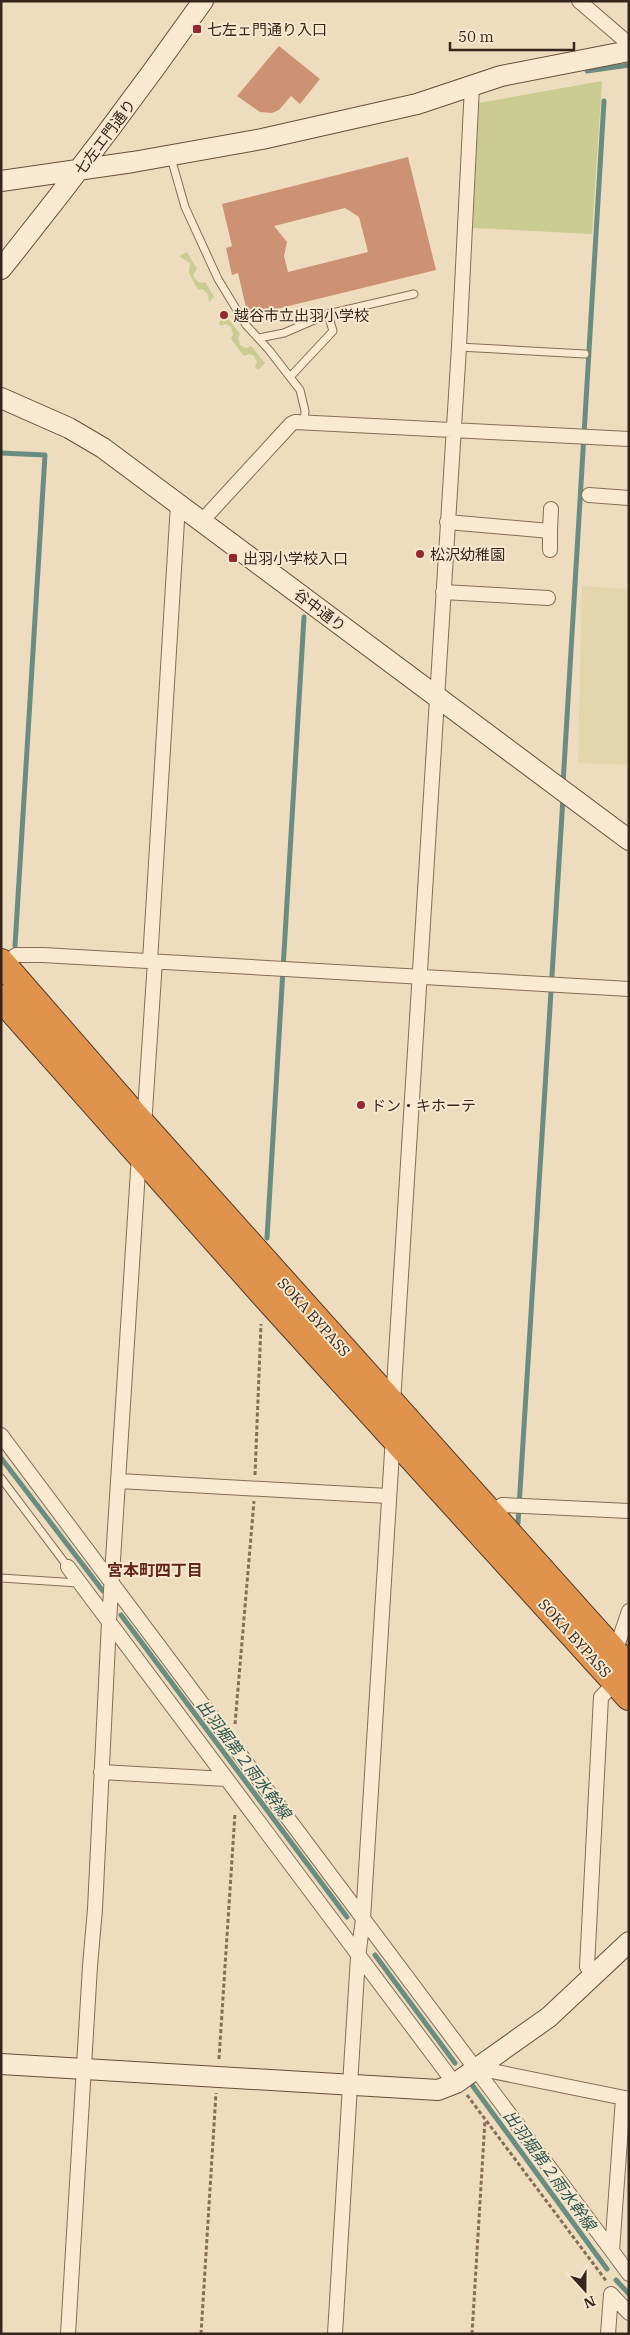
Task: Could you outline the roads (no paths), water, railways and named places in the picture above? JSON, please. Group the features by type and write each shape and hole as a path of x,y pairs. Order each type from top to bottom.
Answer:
{"highway":[{"name":"SOKA BYPASS","path":"3,964 144,1126 393,1406 492,1514 622,1675"},
{"name":"SOKA BYPASS","path":"1,998 393,1438 622,1675"}],"street":[{"name":"七左エ門通り","path":"1,269 81,169 143,87 202,1"},
{"path":"579,1 629,44"},
{"path":"1,181 171,156 262,139 417,104 501,76 629,51"},
{"path":"335,2334 358,1957 364,1919 388,1496 393,1438 393,1406 459,347 472,86"},
{"name":"谷中通り","path":"1,398 85,436 629,840"},
{"path":"201,522 290,424 304,423 453,430 629,440"},
{"path":"589,495 629,498"},
{"path":"144,1126 178,504"},
{"path":"550,550 551,509"},
{"path":"448,522 550,531"},
{"path":"443,592 548,598"},
{"path":"3,964 16,955 152,961 629,989"},
{"path":"68,2334 95,1909 109,1622 140,1154"},
{"path":"1,1436 233,1747 477,2068 629,2274"},
{"path":"119,1481 388,1496"},
{"path":"492,1514 502,1506 629,1511"},
{"path":"68,1567 78,1583 358,1957 456,2083"},
{"path":"594,1975 587,1967 601,1697 622,1675 629,1611"},
{"path":"101,1772 226,1779"},
{"path":"1,2064 438,2090 456,2083 549,2017 629,1942"},
{"path":"477,2068 626,2098 612,2252"},
{"path":"608,2334 611,2294 629,2313"}],"lane":[{"path":"171,156 185,207 218,278 236,309 290,377 304,399 304,423"},
{"path":"259,338 284,333 328,314 414,294"},
{"path":"290,377 333,331 328,314"},
{"path":"459,347 585,354"},
{"path":"1,1478 68,1567"},
{"path":"1,1578 78,1583"}],"waterway":[{"path":"587,71 629,65"},
{"path":"563,784 604,101"},
{"path":"1,453 45,455 15,946"},
{"path":"267,1238 304,617"},
{"path":"518,1523 563,798"},
{"name":"出羽堀第２雨水幹線","path":"1,1458 103,1591"},
{"name":"出羽堀第２雨水幹線","path":"121,1615 347,1917"},
{"name":"出羽堀第２雨水幹線","path":"375,1955 455,2063"},
{"name":"出羽堀第２雨水幹線","path":"472,2085 607,2269"},
{"name":"出羽堀第２雨水幹線","path":"616,2280 629,2294"}],"place":[{"name":"七左ェ門通り入口","path":"197,29"},
{"name":"越谷市立出羽小学校","path":"224,315"},
{"name":"松沢幼稚園","path":"420,554"},
{"name":"出羽小学校入口","path":"233,558"},
{"name":"ドン・キホーテ","path":"361,1105"}],"district":[{"name":"宮本町四丁目","path":"155,1570"}]}
